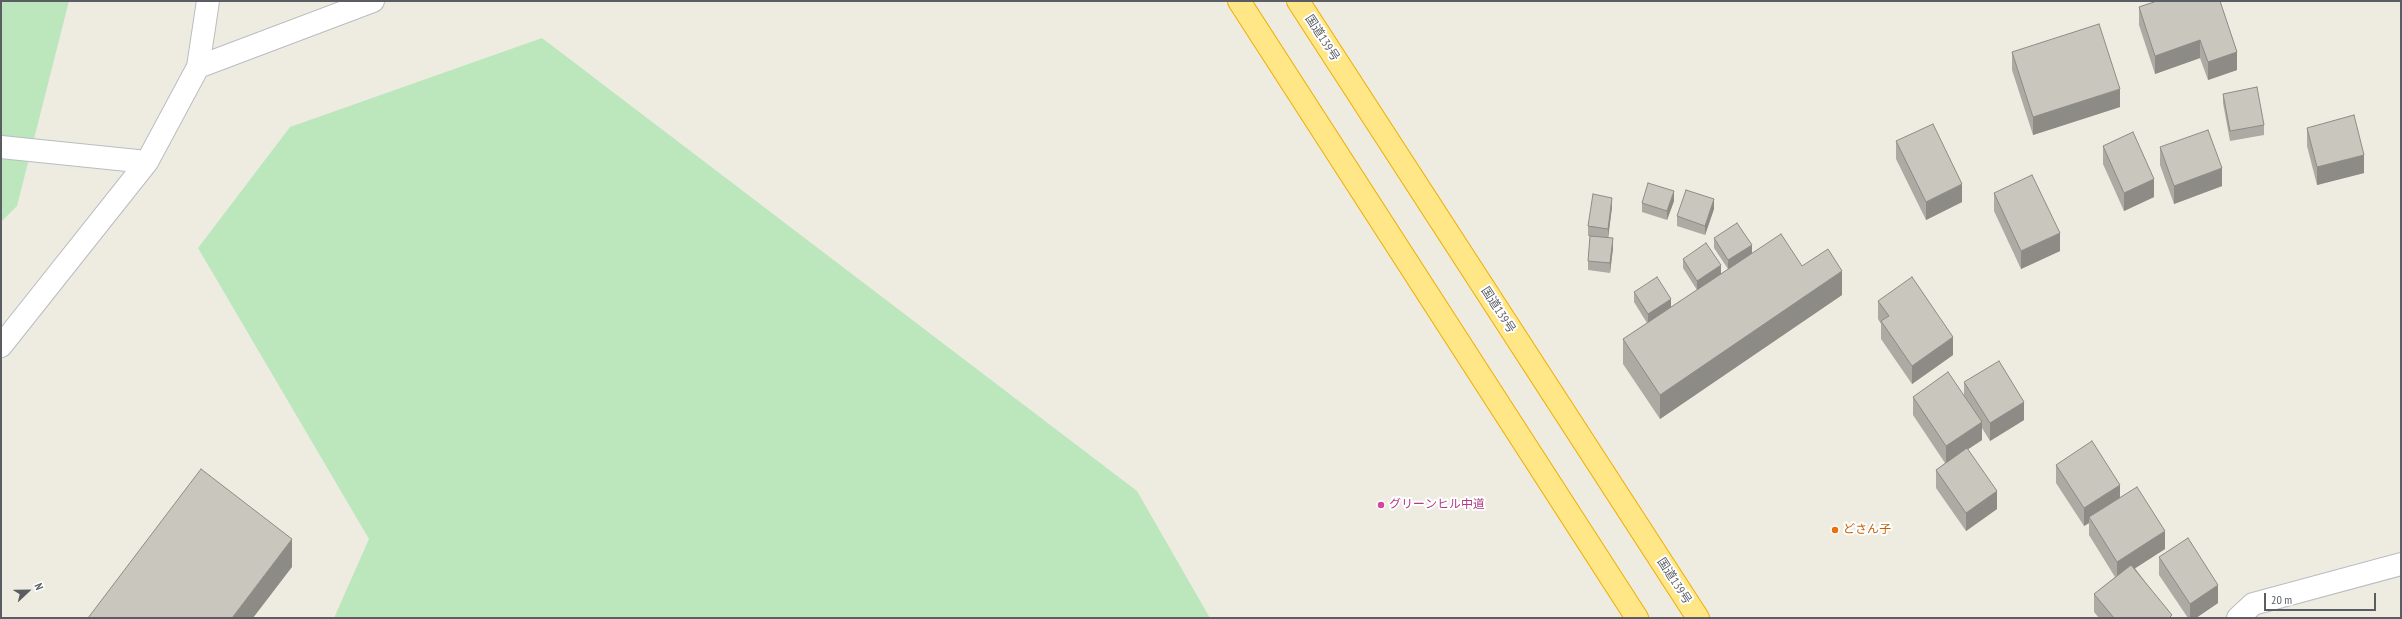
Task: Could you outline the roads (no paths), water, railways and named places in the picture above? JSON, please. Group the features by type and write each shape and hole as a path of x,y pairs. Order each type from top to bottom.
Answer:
{"highway":[{"path":"1239,1 1637,618"},
{"name":"国道139号","path":"1298,1 1698,618"}],"street":[{"path":"1,346 148,162 198,67 208,1"},
{"path":"198,67 373,1"},
{"path":"1,147 148,162"},
{"path":"2238,618 2253,604 2401,564"}],"place":[{"name":"グリーンヒル中道","path":"1381,505"},
{"name":"どさん子","path":"1835,530"}]}
